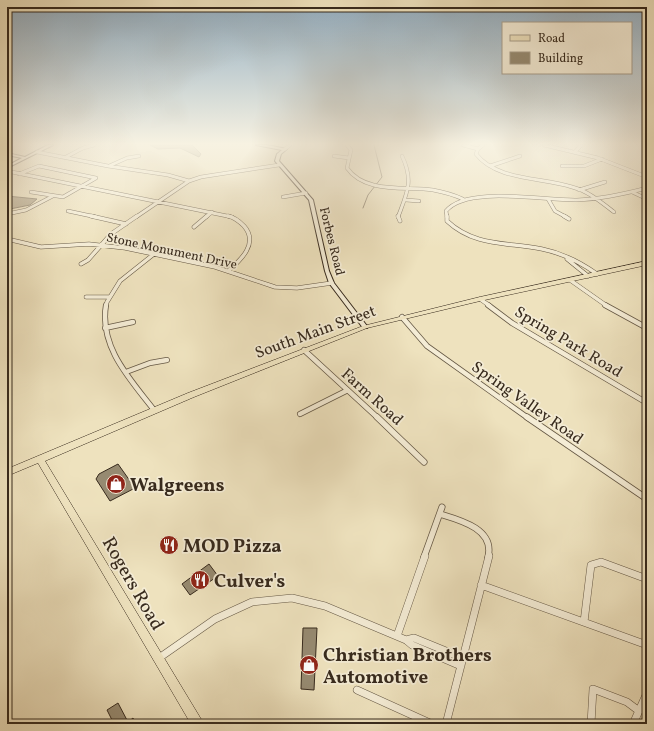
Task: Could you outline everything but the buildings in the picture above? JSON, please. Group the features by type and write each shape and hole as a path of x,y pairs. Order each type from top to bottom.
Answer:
{"main road":[{"name":"South Main Street","path":"7,474 154,410 365,327 480,298 647,263"},
{"name":"Rogers Road","path":"40,460 198,724"}],"street":[{"path":"44,179 212,212 232,218 240,222 247,229 249,247 244,258 228,271"},
{"path":"31,192 53,196 63,196 83,187 94,179"},
{"path":"182,179 189,181"},
{"path":"81,264 88,260 100,245 126,224 189,181 197,179"},
{"name":"Forbes Road","path":"293,179 311,200 324,261 332,283 365,327"},
{"path":"361,179 378,185 408,189 435,190 462,199"},
{"path":"400,221 398,217 406,200 409,179"},
{"path":"539,179 560,183 579,190 614,212"},
{"path":"579,190 605,182"},
{"path":"597,274 580,262 541,249 487,242 459,233 447,221 446,211 450,206 462,199 486,196 596,200 647,188"},
{"path":"632,192 647,199"},
{"path":"283,197 306,193"},
{"path":"7,214 26,210 53,196"},
{"path":"548,199 555,211 569,218"},
{"path":"406,200 419,202"},
{"path":"68,211 126,224"},
{"path":"194,226 212,212"},
{"name":"Stone Monument Drive","path":"7,239 41,247 100,245 154,254 228,271 266,284 281,287 306,287 332,283"},
{"path":"154,254 122,279 109,297 103,319 109,346 154,410"},
{"path":"563,256 588,276"},
{"path":"570,280 606,306 647,328"},
{"path":"86,297 109,297"},
{"name":"Spring Park Road","path":"480,298 512,323 647,403"},
{"name":"Spring Valley Road","path":"402,317 428,346 582,456 647,499"},
{"path":"104,328 133,322"},
{"name":"Farm Road","path":"304,350 346,390 406,443 424,462"},
{"path":"126,372 150,363 167,360"},
{"path":"300,414 346,390"},
{"path":"397,636 442,507"},
{"path":"440,514 473,525 481,531 485,537 490,551 446,724"},
{"path":"584,622 591,565 601,562 647,579"},
{"path":"481,585 647,645"},
{"path":"158,659 215,619 252,602 292,598 325,606 406,640 412,645 462,662"},
{"path":"591,724 594,689 627,702 639,711"},
{"path":"356,690 432,724"},
{"path":"633,724 647,693"}],"shaded area":[{"path":"7,196 37,199 30,205 10,209 7,208"}],"waterway":[{"path":"363,208 368,195 380,179"}],"place":[{"name":"Walgreens","path":"116,484"},
{"name":"MOD Pizza","path":"169,545"},
{"name":"Culver's","path":"200,580"},
{"name":"Christian Brothers Automotive","path":"309,665"}]}
